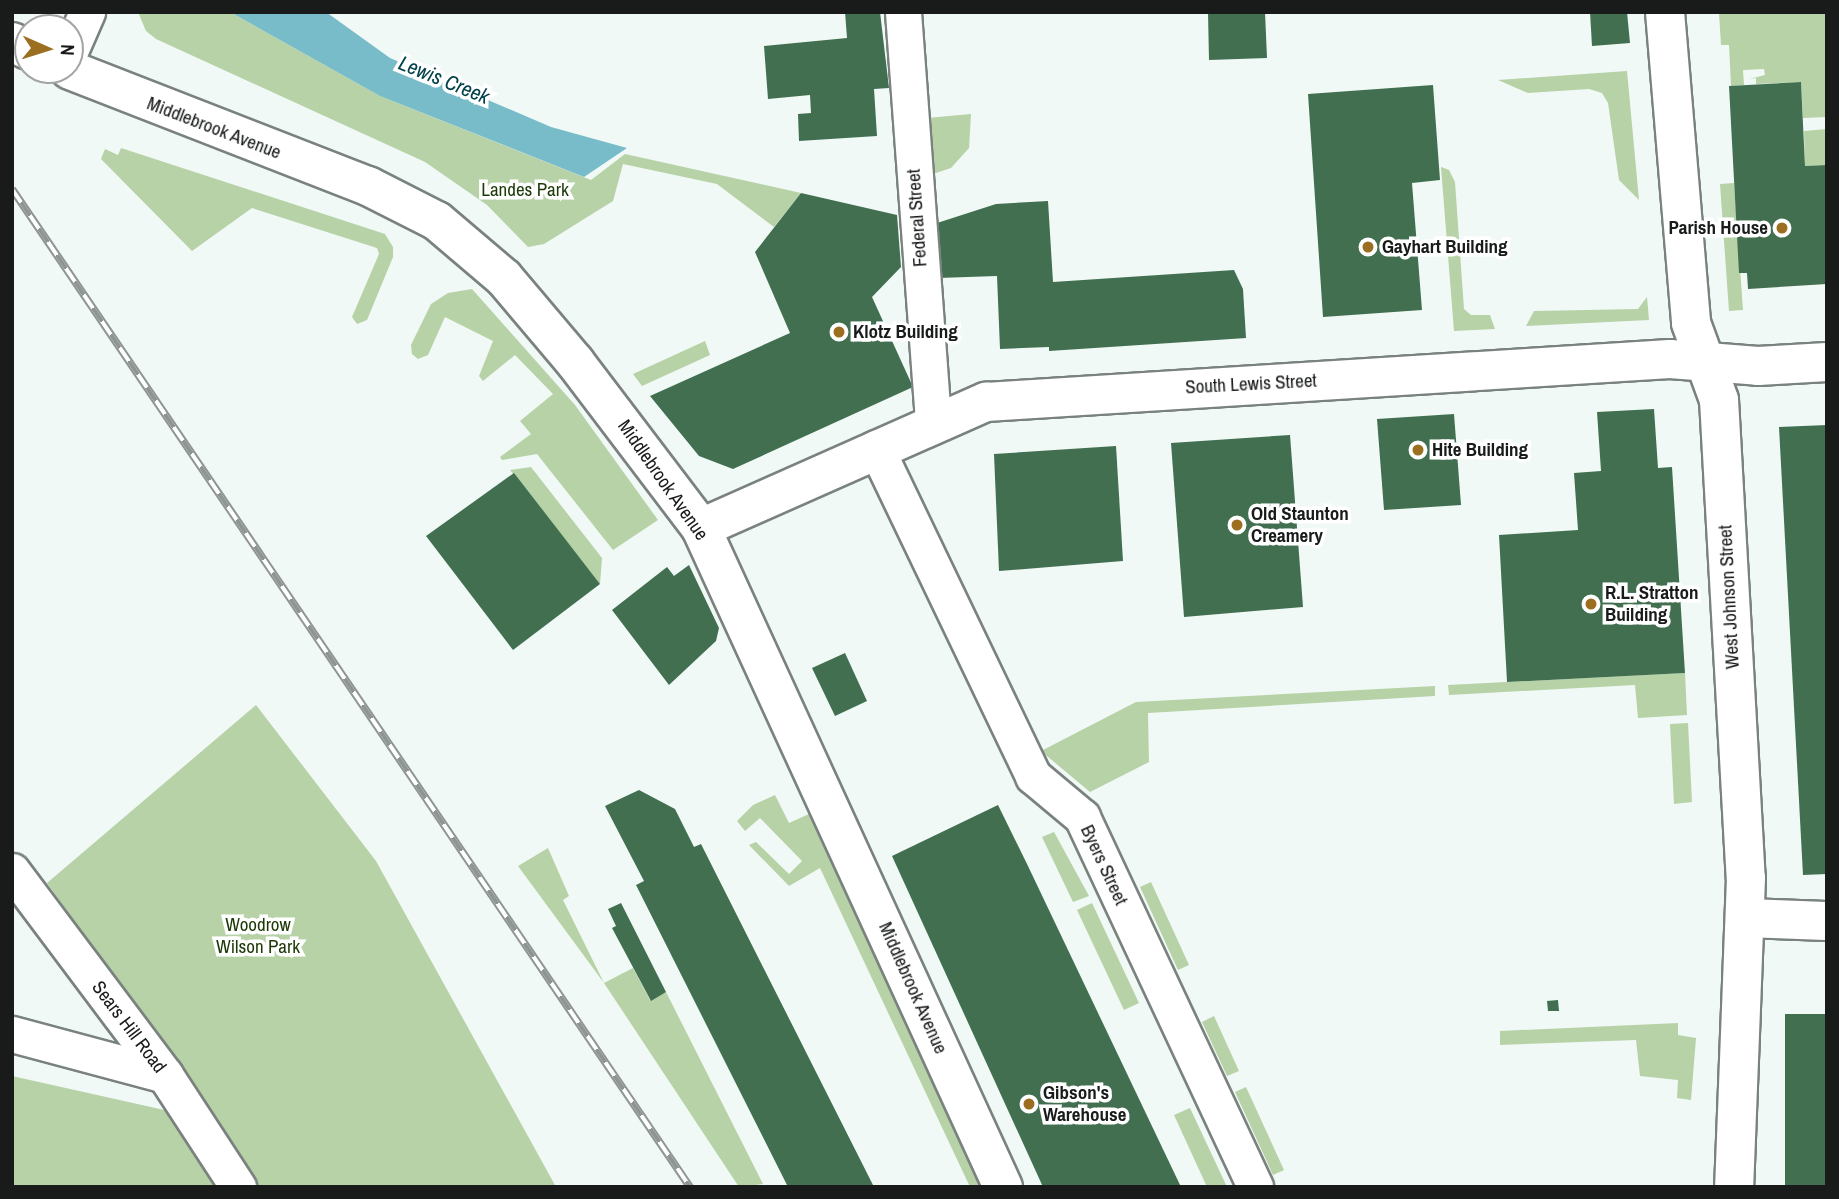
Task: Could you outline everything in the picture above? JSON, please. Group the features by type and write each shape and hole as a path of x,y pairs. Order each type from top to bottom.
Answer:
{"main road":[{"name":"West Johnson Street","path":"1665,12 1691,323 1719,400 1746,918 1734,1187"},
{"name":"Middlebrook Avenue","path":"84,75 368,186 450,230 476,249 531,309 701,528 1003,1187"},
{"name":"South Lewis Street","path":"701,528 876,448 986,402 1670,359 1758,366 1827,362"},
{"path":"1746,918 1827,921"}],"street":[{"name":"Federal Street","path":"903,12 933,424"},
{"name":"Byers Street","path":"876,448 1033,776 1082,817 1255,1187"},
{"name":"Sears Hill Road","path":"12,871 165,1075 238,1187"},
{"path":"12,1034 165,1075"}],"green space":[{"name":"Landes Park","path":"138,12 230,12 380,96 591,180 625,154 801,193 774,227 717,184 623,164 613,201 544,244 528,247 487,205 425,162 156,39 146,31"},
{"path":"1707,12 1827,12 1827,117 1803,118 1801,82 1756,84 1756,78 1749,79 1765,75 1764,69 1743,70 1744,85 1731,86 1729,45 1721,45 1719,13"},
{"path":"1627,71 1639,200 1619,180 1608,103 1602,93 1589,89 1528,93 1498,80"},
{"path":"971,114 969,148 951,168 930,175 927,118"},
{"path":"1827,129 1827,165 1805,166 1804,131"},
{"path":"121,148 385,234 393,247 393,257 367,320 357,324 352,317 379,254 377,248 252,208 192,251 101,159 105,149 118,155"},
{"path":"1441,167 1449,170 1455,182 1464,309 1471,315 1490,315 1495,329 1454,331"},
{"path":"1734,183 1743,310 1729,311 1720,184"},
{"path":"472,289 575,405 658,520 613,550 537,454 502,460 500,457 531,434 520,421 553,394 515,355 483,381 479,376 493,341 445,317 428,355 418,359 412,354 411,345 431,304 448,293"},
{"path":"1647,297 1649,320 1526,326 1534,311 1638,309"},
{"path":"705,341 710,355 642,386 633,374"},
{"path":"531,467 602,558 600,584 510,470"},
{"path":"1685,673 1687,715 1638,718 1635,685 1449,695 1448,685"},
{"path":"1435,686 1435,696 1148,713 1149,762 1090,792 1041,751 1136,702"},
{"name":"Woodrow Wilson Park","path":"256,705 376,861 556,1187 12,1187 12,1076 218,1122 47,883"},
{"path":"1688,723 1692,802 1674,804 1670,724"},
{"path":"775,795 789,823 809,814 984,1187 970,1187 820,868 789,886 749,845 756,842 789,874 802,861 760,818 745,831 737,821 753,805"},
{"path":"1054,832 1089,896 1073,902 1042,837"},
{"path":"548,848 569,896 563,900 604,983 518,866"},
{"path":"1151,882 1189,965 1178,970 1140,887"},
{"path":"1092,903 1139,1003 1124,1010 1077,910"},
{"path":"633,968 650,1000 666,992 763,1184 739,1187 604,983"},
{"path":"1214,1016 1239,1071 1227,1076 1202,1022"},
{"path":"1678,1023 1678,1035 1696,1038 1691,1100 1677,1098 1678,1080 1640,1076 1636,1040 1500,1045 1500,1031"},
{"path":"1246,1087 1284,1170 1273,1175 1235,1092"},
{"path":"1190,1108 1227,1187 1207,1187 1174,1115"}],"water":[{"path":"230,12 326,12 390,58 551,127 627,148 584,177 380,96"}],"building":[{"path":"845,12 880,12 889,88 874,89 877,136 799,141 798,114 811,113 810,95 768,99 764,46 847,38"},
{"path":"1208,12 1265,12 1267,58 1209,60"},
{"path":"1590,12 1627,12 1630,43 1592,46"},
{"name":"Parish House","path":"1801,82 1805,166 1827,165 1827,284 1748,289 1747,273 1739,273 1729,86"},
{"name":"Gayhart Building","path":"1433,85 1440,180 1412,183 1422,310 1323,317 1308,94"},
{"name":"Klotz Building","path":"801,193 897,215 901,267 872,297 913,387 733,469 699,456 650,396 790,333 755,252"},
{"path":"1048,201 1053,282 1234,270 1243,289 1246,338 1049,351 1049,347 1000,349 997,276 938,278 934,224 996,204"},
{"name":"R.L. Stratton Building","path":"1654,409 1658,468 1672,467 1685,673 1507,682 1499,535 1578,530 1574,473 1601,471 1597,412"},
{"name":"Hite Building","path":"1454,414 1461,505 1384,510 1377,419"},
{"path":"1827,425 1827,874 1803,875 1779,427"},
{"name":"Old Staunton Creamery","path":"1290,435 1303,607 1184,617 1171,443"},
{"path":"1116,446 1123,561 999,571 994,454"},
{"path":"514,473 600,584 513,650 426,536"},
{"path":"689,565 719,628 716,641 669,685 612,610 667,567 674,576"},
{"path":"845,653 867,701 835,716 812,668"},
{"path":"639,790 675,809 694,847 701,844 874,1187 788,1187 636,885 644,881 605,806"},
{"path":"998,805 1181,1187 1043,1187 892,856"},
{"path":"621,903 666,992 651,1001 612,928 616,926 608,909"},
{"path":"1558,1000 1559,1011 1548,1011 1547,1001"},
{"path":"1785,1014 1827,1014 1827,1187 1785,1187"}],"railway":[{"path":"12,189 690,1187"}],"place":[{"name":"Parish House","path":"1782,228"},
{"name":"Gayhart Building","path":"1368,247"},
{"name":"Klotz Building","path":"839,332"},
{"name":"Hite Building","path":"1418,450"},
{"name":"Old Staunton Creamery","path":"1237,525"},
{"name":"R.L. Stratton Building","path":"1591,604"},
{"name":"Gibson's Warehouse","path":"1029,1104"}],"water label":[{"name":"Lewis Creek","path":"444,80"}]}
